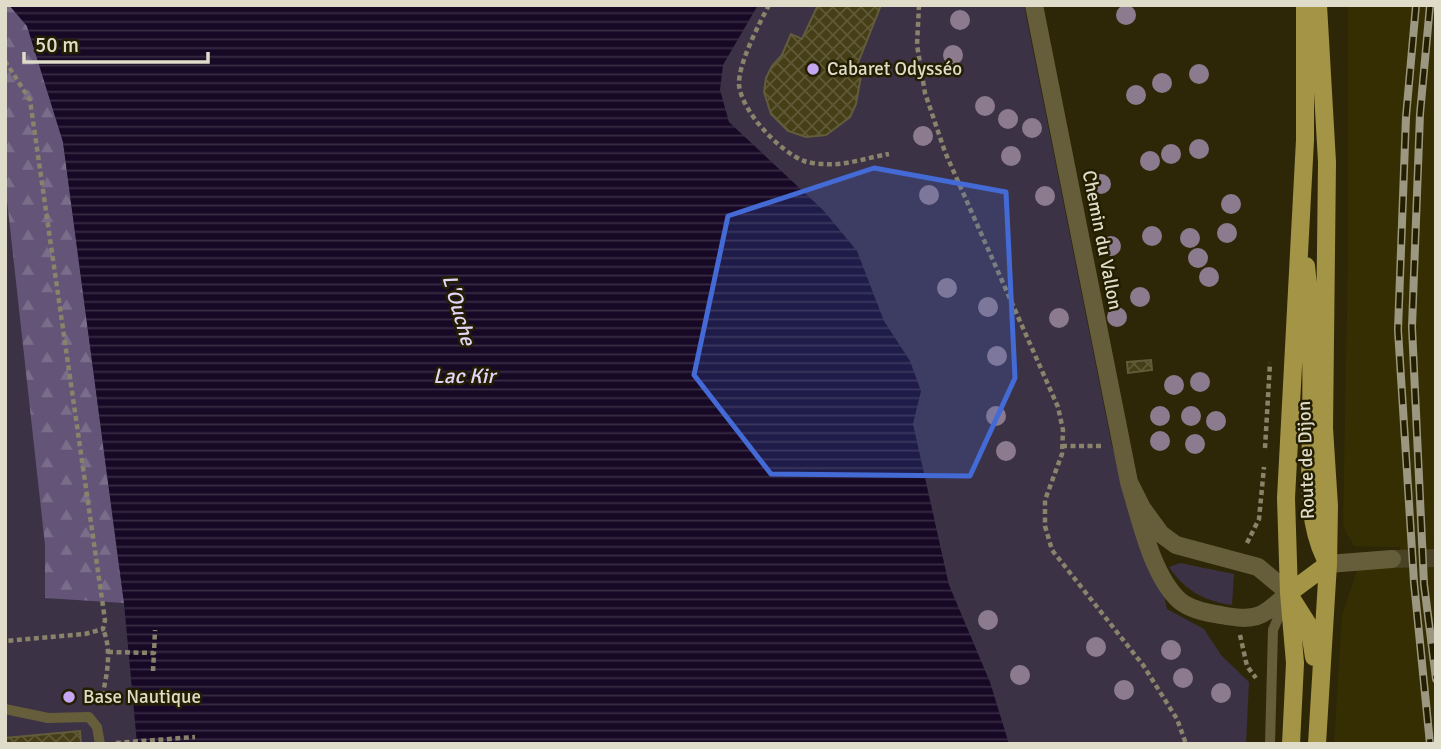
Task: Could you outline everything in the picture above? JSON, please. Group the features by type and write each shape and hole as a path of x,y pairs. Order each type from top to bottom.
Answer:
{"main road":[{"name":"Route de Dijon","path":"1291,744 1295,663 1289,593 1286,498 1305,141 1305,5"},
{"name":"Route de Dijon","path":"1318,5 1328,162 1324,428 1329,506 1328,564"},
{"name":"Route de Dijon","path":"1300,219 1312,315 1311,500 1317,541 1328,564"},
{"path":"1318,702 1309,626 1289,593 1328,564"},
{"path":"1317,744 1328,564"}],"street":[{"name":"Chemin du Vallon","path":"1034,5 1129,482 1165,583 1182,603 1204,612 1252,619 1269,610 1289,593 1258,567 1176,545 1154,526 1129,482"},
{"path":"1328,564 1392,559"}],"lane":[{"path":"1270,744 1273,630 1289,593"},
{"path":"5,709 48,718 89,718 97,727 100,744"}],"path":[{"path":"769,5 750,43 739,84 746,107 768,134 787,151 804,161 828,165 888,154"},
{"path":"919,5 917,45 925,93 945,152 1058,407 1063,430 1062,454 1045,500 1045,526 1052,550 1143,665 1177,719 1186,744"},
{"path":"5,61 30,100 104,620 103,629 108,652 103,695 93,721"},
{"path":"1062,446 1121,445"},
{"path":"1245,562 1246,545 1259,519 1261,503"},
{"path":"5,640 85,634 103,629"},
{"path":"153,671 155,630"},
{"path":"108,652 154,653"},
{"path":"132,742 195,737"}],"highlighted area":[{"path":"874,168 1006,192 1015,378 970,476 771,474 694,375 728,216"}],"shaded area":[{"name":"Lac Kir","path":"5,5 1024,5 1112,446 1153,545 1167,609 1204,629 1221,655 1249,682 1246,744 5,744"},
{"path":"1348,5 1436,5 1436,530 1433,538 1436,555 1436,744 1334,744 1342,616 1357,570 1401,567 1400,547 1354,546 1343,526 1348,262"},
{"path":"1180,563 1234,574 1232,605 1212,601 1188,588 1169,567"}],"green space":[{"path":"5,5 9,5 27,26 63,142 124,603 45,598 45,545 5,182"}],"water":[{"name":"Lac Kir","path":"9,5 758,5 723,65 720,90 729,122 824,211 857,251 884,321 910,361 921,391 913,424 949,585 990,682 1009,744 137,744 124,603 63,142 27,26"}],"building":[{"name":"Cabaret Odysséo","path":"818,5 881,5 854,73 861,76 856,104 850,117 826,135 806,137 788,131 771,114 764,92 766,78 782,55 791,34 802,39"},
{"path":"1151,360 1152,370 1128,373 1127,362"},
{"path":"80,731 81,744 5,744 5,738"}],"tunnel":[{"path":"1392,559 1436,558"}],"railway":[{"path":"1416,5 1406,117 1398,330 1414,582 1430,744"},
{"path":"1430,5 1420,114 1412,327 1424,584 1436,679"}],"place":[{"name":"Cabaret Odysséo","path":"813,69"},
{"name":"Base Nautique","path":"69,697"}],"water label":[{"name":"L'Ouche","path":"459,310"}]}
